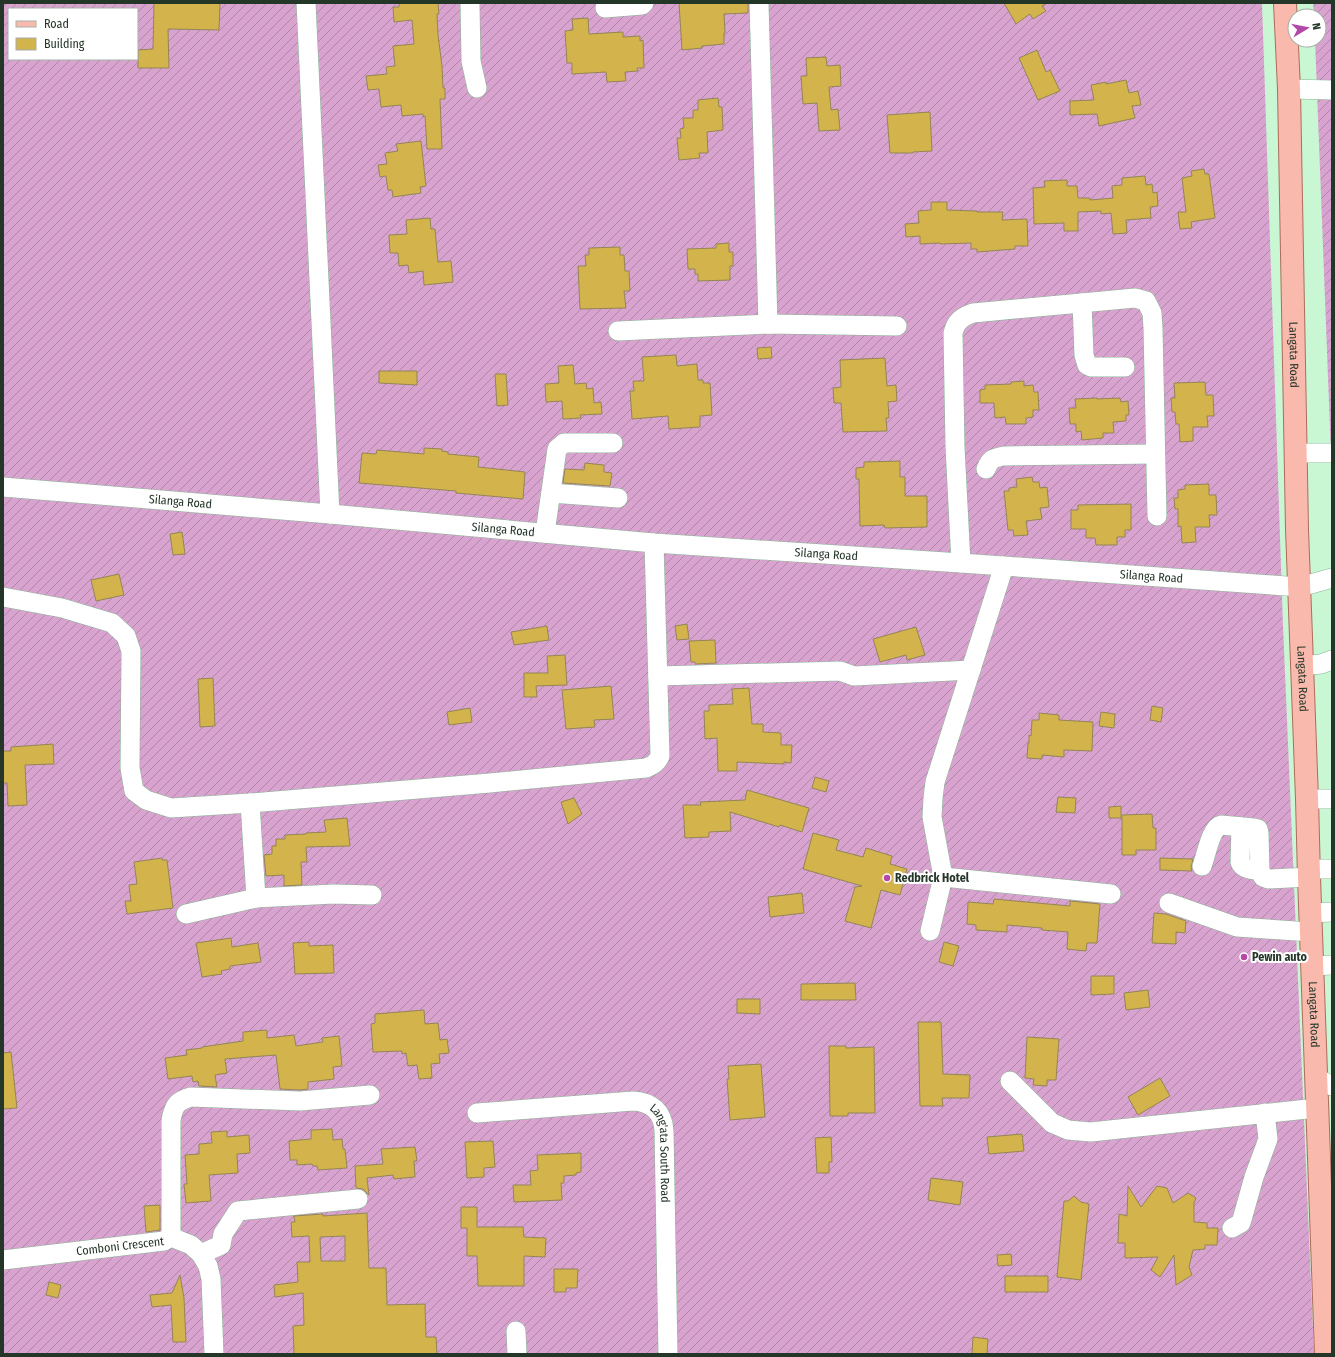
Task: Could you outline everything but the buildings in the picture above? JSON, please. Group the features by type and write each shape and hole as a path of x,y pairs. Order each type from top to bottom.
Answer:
{"main road":[{"name":"Langata Road","path":"1285,3 1289,89 1297,529 1308,799 1309,873 1311,923 1322,965 1325,1082 1317,1108 1326,1354"}],"street":[{"path":"306,3 330,514"},
{"path":"470,3 471,61 477,88"},
{"path":"605,8 642,5 644,3"},
{"path":"759,3 768,324"},
{"path":"1289,89 1332,90"},
{"path":"961,563 955,447 953,333 955,325 964,316 973,312 1135,298 1146,301 1152,313 1153,328 1157,516"},
{"path":"1082,303 1084,355 1087,365 1091,367 1125,367"},
{"path":"618,332 768,324 897,326"},
{"path":"545,533 557,450 561,446 569,443 613,443"},
{"path":"1295,453 1332,453"},
{"path":"986,469 989,462 994,458 1004,456 1155,454"},
{"name":"Silanga Road","path":"3,487 654,543 1300,587 1332,578"},
{"path":"551,493 618,498"},
{"path":"3,597 62,608 112,623 126,636 131,651 130,768 134,791 146,800 171,808 250,803 490,783 646,768 654,764 660,756 654,543"},
{"path":"930,930 943,877 932,817 932,798 935,782 1004,566"},
{"path":"1302,666 1321,664 1332,660"},
{"path":"658,676 840,671 854,676 971,670"},
{"path":"1308,799 1332,799"},
{"path":"250,803 256,898"},
{"path":"1202,866 1213,831 1221,825 1241,826 1240,862 1242,866 1260,871 1263,877 1268,879 1332,869"},
{"path":"943,877 1111,894"},
{"path":"186,914 256,898 333,894 372,895"},
{"path":"1169,903 1238,927 1311,923 1332,912"},
{"path":"1010,1081 1052,1123 1068,1130 1091,1132 1317,1108"},
{"path":"171,1237 171,1120 173,1110 182,1100 191,1097 300,1101 370,1095"},
{"name":"Lang'ata South Road","path":"477,1113 633,1101 641,1101 649,1104 656,1110 664,1125 668,1354"},
{"path":"1232,1228 1241,1223 1254,1177 1268,1140 1265,1114"},
{"path":"201,1254 221,1245 223,1234 238,1211 358,1199"},
{"name":"Comboni Crescent","path":"3,1260 164,1241 171,1237 191,1245 201,1254 208,1266 211,1279 214,1354"},
{"path":"516,1330 517,1354"}],"shaded area":[{"path":"3,3 1262,3 1283,626 1314,1354 3,1354"},
{"path":"1313,3 1332,3 1332,481 1315,48 1327,48 1327,8 1313,8"}],"place":[{"name":"Redbrick Hotel","path":"887,878"},
{"name":"Pewin auto","path":"1244,957"}]}
